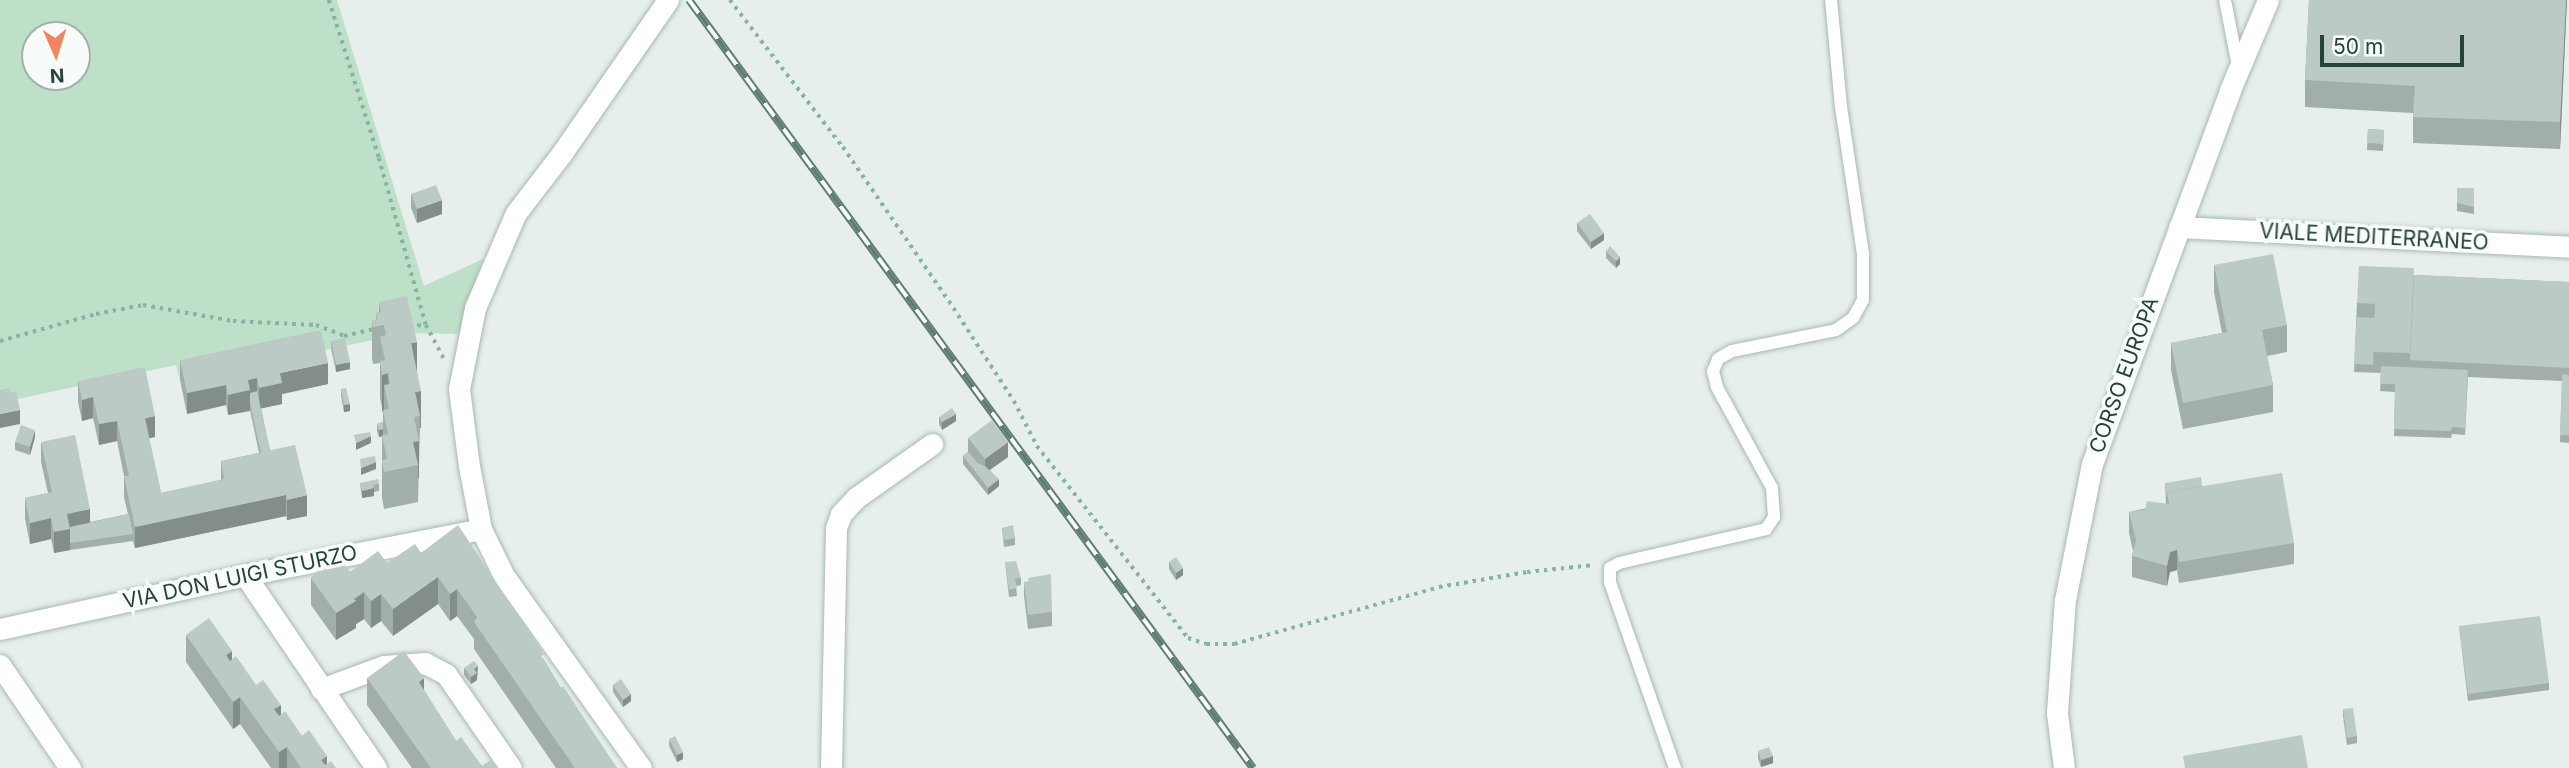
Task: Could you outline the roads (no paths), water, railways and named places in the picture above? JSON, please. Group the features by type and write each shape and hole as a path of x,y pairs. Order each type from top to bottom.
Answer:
{"street":[{"name":"CORSO EUROPA","path":"2064,768 2057,713 2066,600 2092,464 2179,227 2268,0"},
{"path":"640,768 503,576 481,529 459,389 475,308 516,213 663,6"},
{"name":"VIALE MEDITERRANEO","path":"2179,227 2569,247"},
{"path":"831,768 836,528 841,514 857,497 932,444"},
{"name":"VIA DON LUIGI STURZO","path":"0,629 244,575 481,529"},
{"path":"244,575 376,768"},
{"path":"321,689 384,666 425,663 446,674 511,768"},
{"path":"0,665 70,768"}],"lane":[{"path":"1675,768 1610,582 1610,568 1619,563 1766,529 1774,517 1772,488 1717,387 1713,371 1718,359 1732,351 1836,330 1853,318 1863,300 1863,254 1841,107 1831,0"},
{"path":"2225,0 2239,70"}],"railway":[{"path":"689,0 1253,768"}]}
